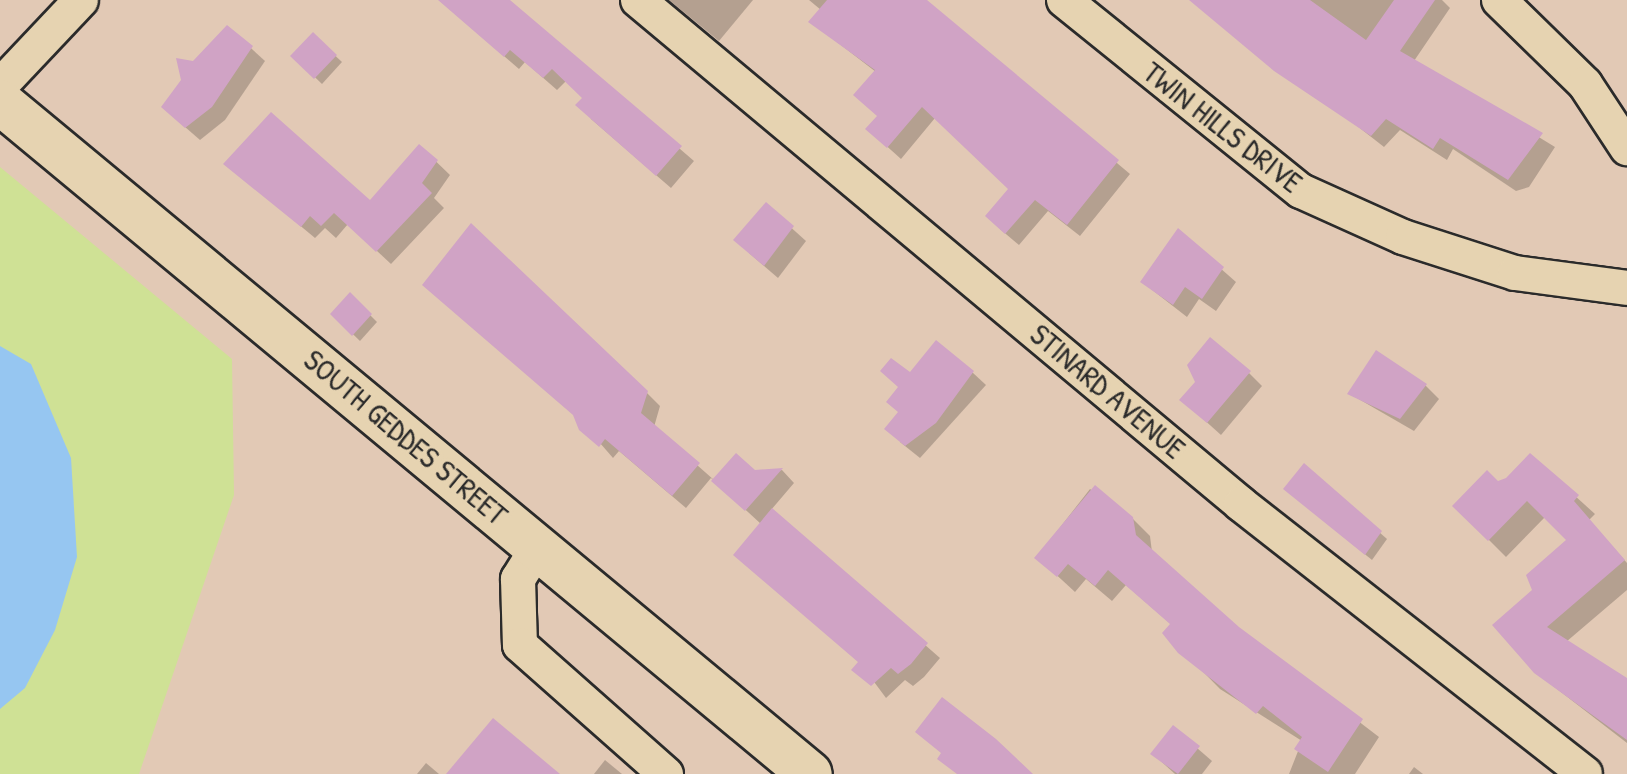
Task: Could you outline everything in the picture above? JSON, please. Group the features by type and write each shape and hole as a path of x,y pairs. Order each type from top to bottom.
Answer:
{"main road":[{"name":"SOUTH GEDDES STREET","path":"0,102 538,547 802,771"}],"street":[{"path":"0,86 81,0"},
{"name":"STINARD AVENUE","path":"638,0 1241,504 1585,774"},
{"name":"TWIN HILLS DRIVE","path":"1064,0 1301,191 1403,237 1515,273 1627,288"},
{"path":"1499,0 1585,84 1627,148"},
{"path":"538,547 518,579 520,645 666,774"}],"green space":[{"path":"0,167 232,359 234,495 139,774 0,774"}],"water":[{"path":"0,346 31,364 71,458 77,557 55,630 25,688 0,709"}],"building":[{"path":"438,0 510,0 682,146 656,176 575,105 582,98 552,69 543,78 510,50 504,57"},
{"path":"827,0 927,0 1119,160 1067,225 1035,200 1005,234 985,216 1008,189 922,107 887,148 865,129 877,116 853,95 875,70 808,22"},
{"path":"1189,0 1310,0 1366,40 1394,0 1435,0 1400,51 1543,133 1508,180 1440,138 1433,149 1386,119 1371,136 1274,71"},
{"path":"227,25 253,46 212,107 185,128 161,107 181,80 176,58 193,61"},
{"path":"313,32 337,55 314,79 290,56"},
{"path":"271,112 370,200 419,144 438,160 422,183 432,193 376,252 334,213 321,226 310,216 301,227 223,164"},
{"path":"766,202 794,226 764,266 733,240"},
{"path":"471,223 648,391 641,413 700,463 672,496 605,439 599,447 579,430 573,415 422,285"},
{"path":"1178,228 1224,267 1202,299 1185,287 1173,305 1140,282"},
{"path":"350,292 372,314 352,336 330,314"},
{"path":"1210,337 1251,371 1207,423 1179,400 1195,382 1187,365"},
{"path":"936,340 974,371 936,423 905,446 884,429 898,412 886,402 898,387 880,371 891,358 910,372"},
{"path":"1376,350 1427,384 1400,419 1347,394"},
{"path":"736,453 755,470 783,468 745,511 711,481"},
{"path":"1530,453 1579,495 1574,501 1625,560 1547,627 1627,678 1627,740 1534,673 1492,625 1532,590 1526,575 1566,540 1527,501 1488,541 1452,506 1487,470 1498,481 1506,478"},
{"path":"1304,463 1382,531 1365,555 1283,489"},
{"path":"1095,485 1133,517 1136,535 1239,627 1363,719 1328,772 1294,749 1302,737 1263,706 1256,714 1178,653 1162,633 1170,624 1108,570 1095,586 1068,564 1057,577 1034,558"},
{"path":"772,508 928,643 911,664 898,674 891,668 871,686 851,670 858,662 733,555"},
{"path":"942,697 996,739 1033,774 957,774 937,759 941,753 915,732"},
{"path":"493,718 560,774 446,774"},
{"path":"1173,725 1200,746 1178,774 1150,754"}]}
